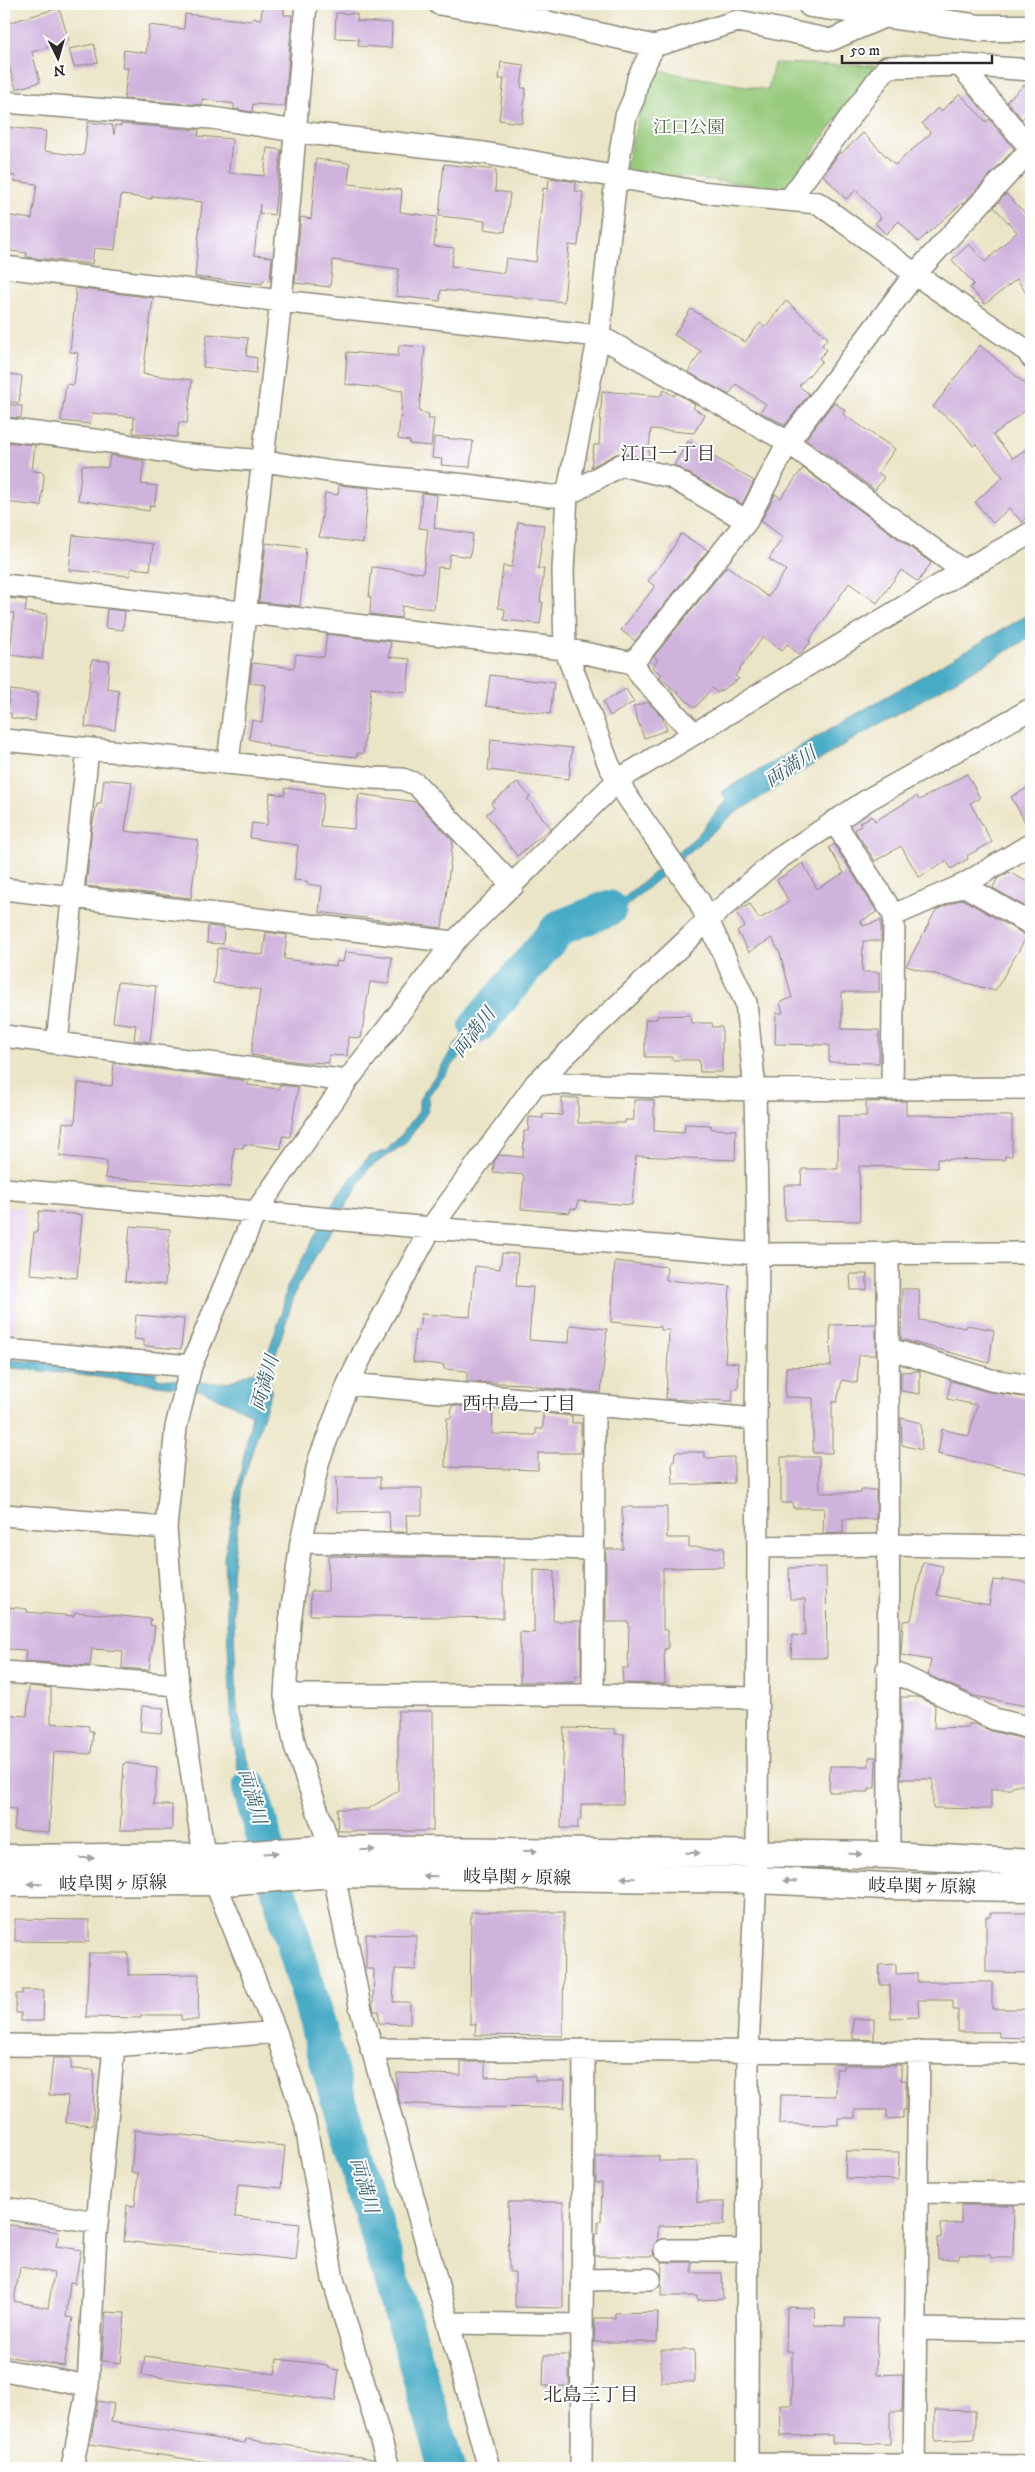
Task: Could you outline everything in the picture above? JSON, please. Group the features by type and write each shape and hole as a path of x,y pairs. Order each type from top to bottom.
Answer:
{"main road":[{"path":"811,4 980,28 1031,28"},
{"name":"岐阜関ヶ原線","path":"4,1883 113,1884 219,1882 325,1862 757,1853 889,1855 1031,1863"},
{"name":"岐阜関ヶ原線","path":"4,1858 213,1856 886,1886 1031,1888"}],"street":[{"path":"228,763 281,301 306,4"},
{"path":"439,4 542,21 654,46 738,21 831,40 886,16"},
{"path":"654,46 638,78 634,98 626,116 616,178 599,336 567,495 563,571 565,649 610,765 622,788 699,901 746,1003 754,1090 758,1254 756,1419 758,1547 756,1698 757,1853 748,2050 747,2466 1031,2466"},
{"path":"789,200 888,67 960,65 1031,70"},
{"path":"633,663 747,521 788,442 915,274 1031,149 960,65"},
{"path":"4,102 212,118 484,153 700,192 818,203 915,274 1027,351 1031,357"},
{"path":"4,267 281,301 599,336 788,442 963,571"},
{"path":"4,429 110,442 178,454 264,461 333,472 466,485 550,496 567,495 621,465 671,477 747,521"},
{"path":"389,2468 333,2279 305,2121 276,2032 219,1882 178,1685 166,1528 176,1427 191,1366 255,1213 347,1081 454,942 622,788 694,734 963,571 1031,533"},
{"path":"4,585 565,649 633,663"},
{"path":"633,663 640,676 694,734"},
{"path":"489,2468 371,2049 325,1862 326,1835 295,1746 285,1695 290,1622 301,1542 319,1460 348,1384 431,1228 536,1083 708,920 778,859 895,783 1031,709"},
{"path":"4,740 372,778 402,779 416,784 513,886"},
{"path":"58,1043 88,750"},
{"path":"834,821 894,915 892,1090"},
{"path":"894,915 962,885 1031,844"},
{"path":"962,885 1031,924"},
{"path":"4,889 454,942"},
{"path":"4,1036 347,1081"},
{"path":"536,1083 754,1090 1031,1088"},
{"path":"4,1189 276,1215 758,1254 1031,1253"},
{"path":"888,1254 890,1349 887,1669 889,1855"},
{"path":"890,1349 991,1380 1031,1386"},
{"path":"4,1350 191,1366"},
{"path":"348,1384 756,1419"},
{"path":"593,1695 592,1549 594,1405"},
{"path":"4,1515 166,1528"},
{"path":"301,1542 592,1549"},
{"path":"758,1547 888,1545 1031,1547"},
{"path":"887,1669 994,1719 1031,1728"},
{"path":"4,1672 178,1685"},
{"path":"285,1695 593,1695 756,1698"},
{"path":"4,2045 114,2046 276,2032"},
{"path":"72,2468 88,2386 97,2222 114,2046"},
{"path":"371,2049 1031,2053"},
{"path":"581,2468 584,2050"},
{"path":"914,2467 919,2052"},
{"path":"918,2192 1031,2193"},
{"path":"4,2208 97,2222"},
{"path":"665,2250 748,2250"},
{"path":"582,2280 650,2279"},
{"path":"449,2323 582,2325"},
{"path":"916,2329 1031,2331"},
{"path":"4,2370 88,2386"}],"shaded area":[{"path":"4,1207 26,1209 14,1342 4,1341"}],"green space":[{"name":"江口公園","path":"774,63 875,66 786,189 625,170 650,69 768,90"}],"water":[{"path":"1031,613 1031,637 852,740 734,814 625,907 578,929 532,980 496,1011 429,1095 428,1111 406,1143 369,1168 297,1287 268,1379 271,1384 271,1392 242,1484 232,1574 237,1707 247,1759 266,1826 272,1835 258,1835 238,1770 232,1733 224,1558 252,1414 203,1391 4,1367 4,1359 156,1372 156,1378 210,1383 228,1382 255,1371 266,1358 281,1315 287,1287 336,1198 368,1157 387,1150 402,1134 419,1111 419,1100 456,1044 490,1002 527,972 567,922 625,897 698,835 726,800 721,792"}],"building":[{"path":"262,4 284,4 284,15 292,15 285,106 253,104 252,112 234,109 234,104 202,99 202,105 124,99 128,68 122,68 124,50 146,53 149,25 184,29 185,14 252,21 253,18 261,19"},
{"path":"59,8 69,41 32,52 40,82 16,89 7,59 4,60 4,24"},
{"path":"336,13 357,14 357,21 392,23 391,48 358,46 359,39 335,38"},
{"path":"94,44 98,62 74,67 69,49"},
{"path":"501,62 524,65 521,88 526,88 522,123 499,120 504,79 499,79"},
{"path":"1024,85 1031,93 1031,110 1022,119 1007,101"},
{"path":"960,94 986,122 989,119 1014,149 963,204 918,242 899,221 886,234 875,223 881,218 856,190 846,199 823,175 840,152 841,154 863,133 895,165 931,133 922,123 938,108 941,111"},
{"path":"88,122 112,125 114,135 115,125 121,126 121,124 199,130 198,136 232,139 229,173 264,176 267,148 281,150 274,215 259,213 260,204 254,255 272,257 270,281 263,280 262,284 195,277 202,202 152,196 152,199 121,195 115,250 94,248 92,264 26,257 27,253 4,250 4,215 32,219 37,184 14,181 15,176 4,175 4,127 46,131 44,151 82,156 84,154"},
{"path":"316,159 350,163 348,184 402,190 400,212 437,217 434,246 454,248 451,266 504,273 506,258 536,262 543,188 548,189 549,178 576,182 575,191 583,192 578,246 569,245 564,302 441,290 440,301 396,296 399,269 333,260 330,287 295,283 301,217 311,219"},
{"path":"444,164 496,170 495,191 510,193 505,232 484,229 485,221 439,216"},
{"path":"1006,194 1031,219 1031,301 1017,279 985,304 970,288 974,284 952,260 969,244 985,262 1017,232 994,207"},
{"path":"76,288 153,298 143,374 192,380 187,423 179,422 177,437 133,433 134,417 92,413 90,424 61,421 66,384 74,385 78,353 70,352"},
{"path":"786,301 828,338 822,345 827,350 819,358 822,361 799,386 809,394 785,425 760,412 766,404 736,384 729,395 688,372 701,351 674,335 691,309 745,342 760,323 765,327"},
{"path":"207,334 248,338 246,356 257,358 256,373 203,367"},
{"path":"399,345 425,347 419,412 429,414 428,419 434,419 431,446 409,444 410,441 398,439 403,391 345,384 347,352 398,356"},
{"path":"980,345 1031,389 1031,406 993,435 1013,458 1031,446 1031,514 1022,522 1009,508 993,523 975,502 1003,477 976,444 973,446 957,425 933,407"},
{"path":"4,373 22,376 19,403 4,401"},
{"path":"664,390 674,396 676,393 695,404 693,408 705,415 694,433 651,429 648,459 624,453 616,454 591,467 594,445 599,445 602,391 660,396"},
{"path":"834,402 846,411 843,414 895,449 878,473 884,477 875,490 806,439"},
{"path":"6,404 22,406 21,418 5,417"},
{"path":"434,437 473,441 470,467 441,465 442,459 432,458"},
{"path":"688,441 754,481 742,504 674,465"},
{"path":"4,442 35,445 32,471 43,472 44,477 41,506 4,502"},
{"path":"110,455 144,461 141,484 157,486 154,506 150,505 149,511 78,500 82,465 108,468"},
{"path":"803,468 931,563 918,582 901,570 877,603 849,583 809,641 811,642 799,655 787,644 782,651 763,637 735,676 739,679 717,693 712,688 695,708 659,677 662,675 652,667 658,660 654,656 727,566 768,597 786,570 769,559 783,537 761,521 775,494 781,498"},
{"path":"339,485 369,488 363,543 319,537 325,493 338,495"},
{"path":"422,493 437,495 434,528 473,534 470,557 450,554 448,568 438,567 434,609 402,606 401,618 370,614 371,597 369,597 372,567 423,573 428,529 419,528"},
{"path":"518,522 544,525 538,569 544,569 540,602 543,602 540,624 504,620 505,609 498,608 503,566 512,567"},
{"path":"681,534 708,550 635,641 621,630 655,586 648,581 666,559"},
{"path":"73,535 153,544 150,570 131,568 130,576 69,570"},
{"path":"266,543 306,548 300,606 259,602"},
{"path":"4,598 27,600 25,612 47,614 42,659 10,655 14,613 4,612"},
{"path":"107,609 125,611 123,630 105,628"},
{"path":"327,634 391,642 389,657 410,659 407,692 371,688 363,754 357,753 357,757 318,753 268,746 268,744 249,739 252,720 262,722 266,685 250,683 252,663 294,668 296,654 324,657"},
{"path":"92,660 109,661 107,688 119,690 115,730 85,727"},
{"path":"490,675 554,683 550,714 486,706"},
{"path":"626,689 634,702 610,716 603,702"},
{"path":"10,690 38,693 35,721 11,718 11,713 7,713"},
{"path":"648,702 662,717 667,730 644,738 633,707"},
{"path":"491,739 572,748 569,779 488,770"},
{"path":"967,774 980,798 970,803 992,842 967,856 968,859 951,869 947,861 919,877 901,846 875,861 856,832 855,829 861,826 859,823 872,816 875,821 917,796 919,800"},
{"path":"104,779 132,782 125,831 198,840 191,898 86,886 92,827 97,804 101,804"},
{"path":"518,782 530,797 527,799 551,828 517,856 486,814 494,808 491,803"},
{"path":"1031,786 1031,832 1011,797"},
{"path":"285,788 324,793 320,826 354,829 359,794 416,802 453,841 442,928 319,912 322,886 307,884 307,881 294,880 298,845 250,838 252,823 267,825 270,793 285,795"},
{"path":"834,844 877,912 861,921 863,926 881,920 881,941 863,941 862,972 879,972 879,992 842,992 842,1029 879,1030 879,1063 829,1062 829,1045 775,1044 776,1013 783,1013 780,1002 792,998 780,953 772,938 749,952 737,931 745,926 736,912 750,904 759,919 789,902 777,880 803,863 817,889 844,873 829,848"},
{"path":"1009,872 1031,884 1031,910 993,888 997,879"},
{"path":"962,899 1027,936 995,991 906,966 936,910"},
{"path":"208,926 224,928 223,944 207,943"},
{"path":"266,932 287,935 284,959 336,966 337,961 343,962 345,952 392,957 389,984 370,982 361,1038 348,1037 347,1056 329,1055 329,1063 301,1062 251,1055 260,990 213,983 218,948 263,955"},
{"path":"118,982 156,986 150,1042 134,1040 136,1025 113,1022"},
{"path":"690,1015 691,1023 712,1023 713,1027 722,1027 722,1072 700,1072 699,1060 645,1057 645,1020 657,1019 657,1016"},
{"path":"114,1063 248,1081 248,1085 279,1089 279,1085 298,1087 290,1137 282,1136 281,1149 244,1144 243,1148 234,1148 231,1187 105,1178 107,1161 60,1156 63,1122 75,1124 78,1083 112,1086"},
{"path":"562,1098 578,1098 578,1123 625,1123 625,1120 634,1120 634,1100 654,1100 654,1131 684,1133 685,1124 711,1125 711,1129 736,1130 735,1160 636,1156 632,1205 578,1201 577,1209 571,1208 570,1213 521,1209 524,1175 493,1172 494,1162 499,1155 523,1157 524,1131 528,1131 529,1117 543,1118 543,1114 562,1115"},
{"path":"906,1101 906,1115 1012,1116 1012,1156 1005,1156 1005,1160 937,1159 937,1168 859,1166 860,1221 785,1220 784,1185 801,1185 802,1169 838,1169 838,1116 866,1116 866,1102"},
{"path":"39,1211 82,1215 77,1278 30,1274 34,1232 37,1232"},
{"path":"130,1226 170,1229 165,1285 125,1281"},
{"path":"502,1253 518,1254 516,1286 533,1287 529,1340 569,1343 570,1325 607,1329 601,1393 543,1388 528,1384 467,1382 467,1371 444,1369 444,1365 413,1362 415,1330 419,1331 421,1314 470,1317 475,1266 500,1269"},
{"path":"615,1261 667,1267 666,1280 730,1286 725,1362 738,1363 739,1372 738,1389 733,1389 732,1401 666,1399 669,1330 661,1330 661,1327 611,1322"},
{"path":"850,1274 867,1274 867,1290 851,1290"},
{"path":"902,1289 919,1289 920,1320 966,1328 967,1325 994,1330 989,1363 901,1339"},
{"path":"136,1315 184,1319 181,1349 144,1346 144,1340 134,1339"},
{"path":"876,1324 876,1355 859,1355 857,1383 842,1380 837,1402 832,1402 832,1453 813,1453 813,1398 785,1397 786,1367 831,1366 830,1325"},
{"path":"920,1371 920,1394 901,1391 901,1372"},
{"path":"951,1381 989,1392 1031,1398 1031,1474 938,1454 942,1429 969,1436 977,1405 947,1399"},
{"path":"452,1405 493,1409 492,1434 536,1435 536,1429 543,1429 543,1413 572,1416 572,1423 581,1423 581,1453 538,1453 538,1470 445,1467 447,1418 451,1418"},
{"path":"901,1418 921,1423 922,1450 902,1445"},
{"path":"675,1452 705,1452 705,1458 734,1457 734,1483 673,1485 672,1462 674,1462"},
{"path":"781,1457 819,1457 820,1493 861,1493 861,1490 876,1490 876,1519 843,1519 843,1533 823,1534 824,1508 793,1508 793,1503 781,1503"},
{"path":"336,1477 380,1477 380,1488 422,1488 422,1515 406,1515 407,1532 390,1532 389,1511 337,1512"},
{"path":"622,1507 667,1507 667,1538 689,1538 689,1547 724,1548 723,1567 663,1568 663,1630 668,1630 668,1649 664,1649 665,1684 623,1683 622,1668 628,1668 629,1622 606,1622 606,1549 623,1549"},
{"path":"328,1556 503,1559 503,1618 310,1615 311,1591 328,1591"},
{"path":"923,1562 943,1566 937,1595 989,1605 993,1580 1002,1581 1002,1579 1031,1583 1031,1707 975,1696 928,1675 931,1660 901,1655 903,1621 911,1620"},
{"path":"826,1567 827,1658 791,1658 792,1635 805,1636 805,1599 790,1599 789,1568"},
{"path":"534,1570 554,1571 553,1621 581,1621 581,1676 575,1676 575,1682 520,1682 520,1632 534,1633"},
{"path":"10,1607 27,1609 27,1612 74,1616 75,1612 151,1619 150,1625 155,1626 149,1670 122,1668 123,1651 92,1649 90,1666 25,1661 26,1650 6,1649"},
{"path":"29,1686 51,1688 51,1723 89,1726 89,1731 93,1731 91,1754 54,1752 49,1832 14,1830 16,1809 4,1808 4,1714 27,1716"},
{"path":"901,1697 918,1697 935,1705 934,1728 968,1727 968,1724 975,1724 991,1731 1023,1739 1027,1785 1014,1785 1011,1789 991,1789 991,1809 933,1808 933,1779 901,1779"},
{"path":"142,1706 164,1708 161,1733 140,1731"},
{"path":"398,1711 433,1711 433,1831 338,1831 337,1809 368,1809 398,1791"},
{"path":"564,1728 615,1729 615,1734 624,1734 623,1804 581,1805 581,1819 578,1819 578,1828 561,1828"},
{"path":"869,1757 876,1757 875,1788 869,1788 869,1792 829,1792 830,1766 869,1766"},
{"path":"124,1763 157,1767 154,1805 172,1805 172,1830 120,1830"},
{"path":"471,1912 564,1912 563,2036 475,2035 476,2024 470,2024"},
{"path":"990,1913 1031,1913 1031,1973 986,1972 986,1917 990,1917"},
{"path":"15,1919 89,1920 89,1942 15,1941"},
{"path":"366,1934 416,1935 416,1970 395,1969 393,2002 410,2002 410,2024 379,2023 379,2011 374,2011 373,2006 374,1969 366,1969"},
{"path":"89,1953 128,1953 128,1975 199,1974 198,2020 181,2020 181,2015 141,2015 141,2018 86,2017"},
{"path":"896,1964 896,1974 917,1973 917,1982 992,1982 992,2009 1031,2009 1031,2038 999,2037 999,2032 958,2032 958,2010 953,2010 953,2000 918,2000 919,2017 891,2018 890,1985 880,1985 879,1965"},
{"path":"22,1990 44,1990 43,2021 21,2021 21,2013 16,2013 16,1994 22,1994"},
{"path":"853,2019 874,2019 874,2040 853,2039"},
{"path":"53,2058 71,2058 71,2069 94,2070 93,2125 66,2123 68,2096 49,2095"},
{"path":"461,2062 485,2062 485,2077 535,2076 535,2081 565,2081 564,2108 462,2107 400,2103 397,2092 397,2073 461,2075"},
{"path":"843,2065 901,2065 901,2080 906,2080 906,2110 903,2110 903,2118 887,2119 887,2110 855,2110 855,2118 838,2118 838,2125 780,2124 781,2095 836,2096 836,2069 843,2069"},
{"path":"135,2130 285,2146 281,2188 238,2184 235,2217 300,2224 296,2260 124,2241 127,2205 135,2206 138,2173 131,2173"},
{"path":"846,2151 899,2152 898,2180 845,2178"},
{"path":"596,2156 659,2156 659,2161 697,2161 697,2202 725,2202 724,2225 658,2226 658,2240 653,2250 654,2256 595,2256 595,2234 598,2234 598,2221 601,2221 602,2183 596,2183"},
{"path":"508,2202 563,2202 563,2308 515,2307 515,2272 509,2272"},
{"path":"961,2205 1014,2205 1013,2258 991,2258 990,2255 959,2255 959,2259 938,2259 937,2238 941,2238 941,2224 961,2223"},
{"path":"4,2224 59,2232 56,2246 81,2250 75,2283 70,2282 66,2317 73,2318 64,2366 4,2356","holes":["20,2267 54,2273 48,2308 14,2301"]},
{"path":"662,2262 692,2262 692,2273 722,2273 723,2299 697,2300 697,2296 661,2296"},
{"path":"787,2307 815,2308 814,2325 845,2326 845,2318 878,2319 876,2375 903,2374 902,2412 890,2412 890,2444 832,2443 832,2435 781,2436 780,2405 792,2405 792,2351 786,2351"},
{"path":"106,2312 125,2313 121,2363 102,2361"},
{"path":"658,2312 657,2342 594,2342 595,2318 615,2318 615,2313"},
{"path":"661,2350 694,2350 695,2382 661,2382"},
{"path":"544,2355 569,2355 569,2386 543,2386"},
{"path":"145,2356 275,2374 277,2359 328,2365 327,2368 339,2370 335,2401 142,2375"},
{"path":"98,2401 114,2404 111,2422 245,2443 246,2439 373,2459 373,2468 244,2468 90,2444"},
{"path":"935,2410 975,2411 975,2439 935,2441"}],"waterway":[{"name":"両満川","path":"477,1026 559,928 609,908"},
{"name":"両満川","path":"250,1788 341,2109 447,2468"}],"district":[{"name":"江口一丁目","path":"668,453"},
{"name":"西中島一丁目","path":"519,1403"},
{"name":"北島三丁目","path":"591,2394"}]}
